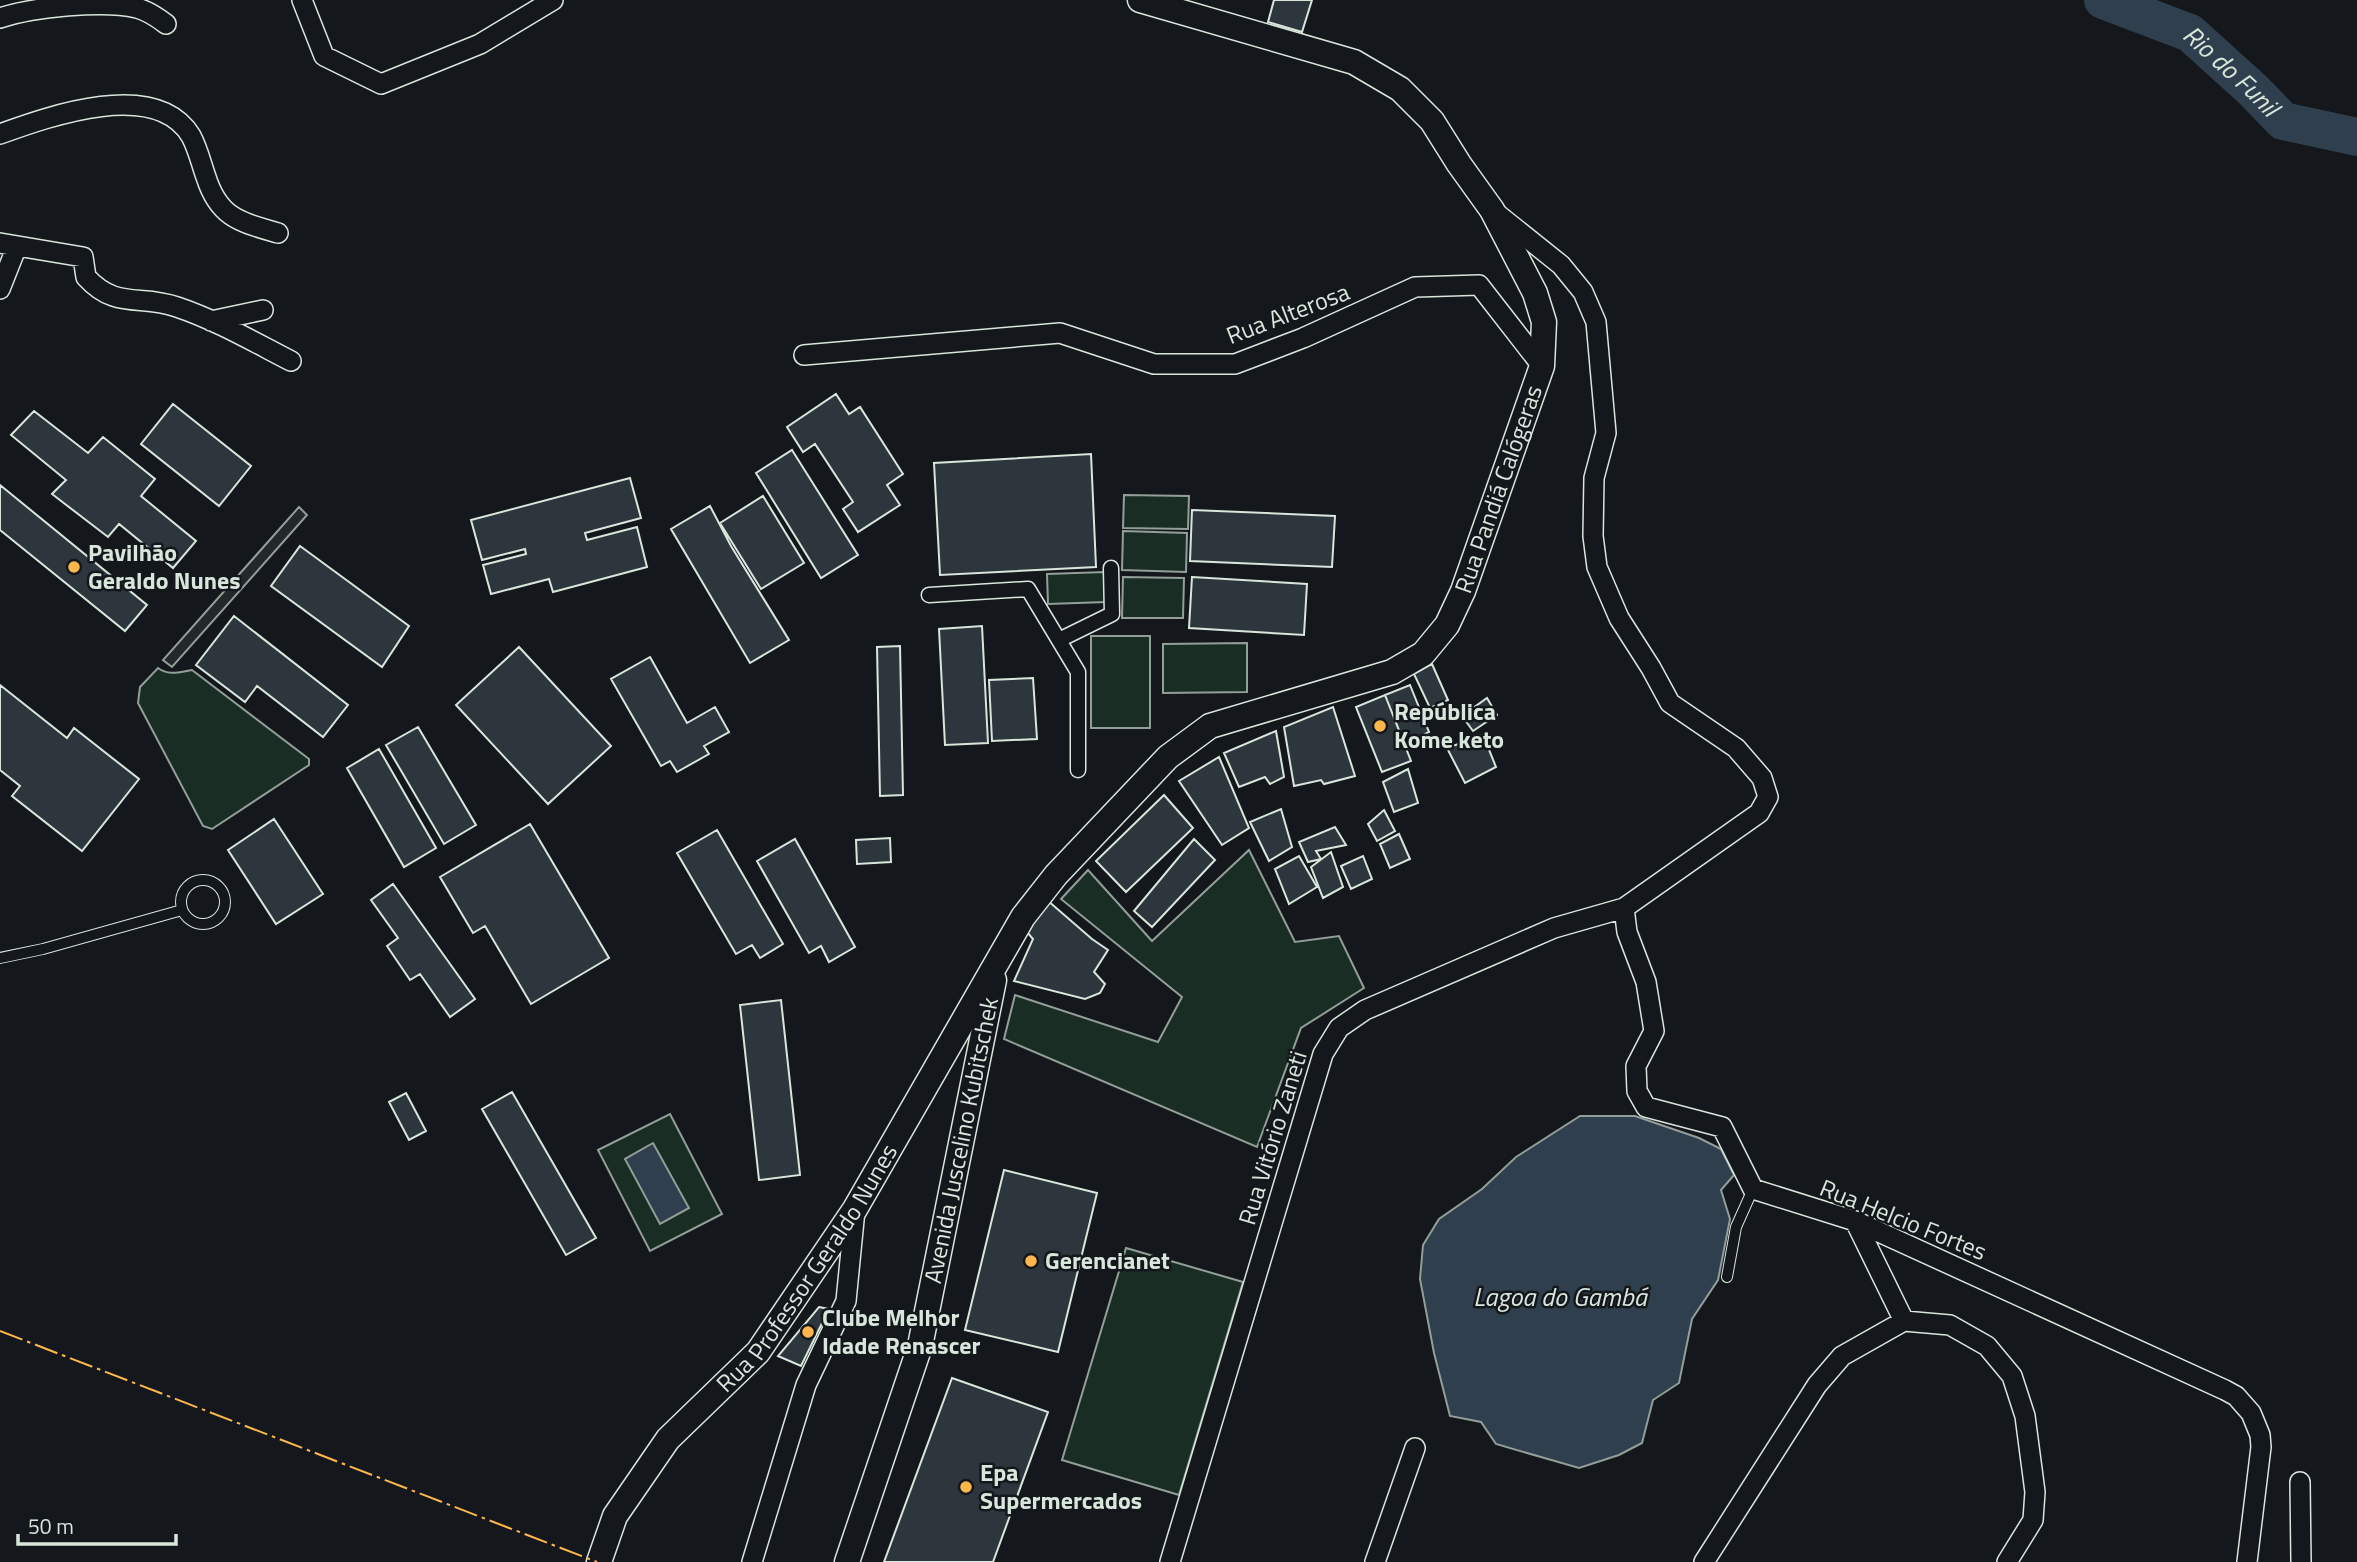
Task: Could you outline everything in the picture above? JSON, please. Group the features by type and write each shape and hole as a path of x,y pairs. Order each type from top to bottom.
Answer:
{"street":[{"path":"302,0 324,56 381,84 480,44 553,0"},
{"name":"Rua Pandiá Calógeras","path":"999,958 1023,917 1056,875 1168,757 1210,726 1392,672 1423,654 1447,625 1462,591 1542,366 1544,322 1535,293 1492,210 1458,164 1432,121 1400,89 1353,62 1140,0"},
{"path":"0,18 36,9 105,3 149,6 166,24"},
{"path":"0,134 46,119 101,106 125,105 161,111 176,118 186,129 197,150 208,183 229,215 240,222 278,233"},
{"path":"1492,210 1561,265 1583,292 1596,322 1606,433 1594,478 1593,536 1597,567 1619,618 1670,704 1736,748 1762,778 1768,797 1759,813 1623,908 1627,932 1646,982 1654,1031 1636,1066 1637,1091 1646,1107 1722,1128 1754,1189"},
{"path":"0,289 9,244 83,257 86,277 108,295 163,303 211,321 291,361"},
{"name":"Rua Alterosa","path":"804,355 1060,333 1154,364 1235,365 1303,338 1415,287 1479,285 1542,366"},
{"path":"211,321 262,310"},
{"path":"1059,640 1112,614 1111,568"},
{"path":"929,596 1028,589 1078,671 1078,770"},
{"name":"Rua Vitório Zaneti","path":"1170,1562 1323,1054 1339,1028 1365,1010 1554,928 1623,908"},
{"name":"Rua Professor Geraldo Nunes","path":"599,1562 615,1516 668,1439 758,1352 855,1209 999,958"},
{"name":"Avenida Juscelino Kubitschek","path":"847,1562 920,1346 999,958"},
{"name":"Rua Helcio Fortes","path":"1754,1189 1855,1221 2126,1343 2235,1396 2244,1404 2256,1423 2261,1447 2247,1562"},
{"path":"752,1562 806,1385 846,1301 855,1209"},
{"path":"1855,1221 1904,1321"},
{"path":"1703,1562 1817,1385 1842,1356 1904,1321 1950,1325 1987,1346 2012,1376 2025,1416 2035,1492 2033,1520 2007,1562"},
{"path":"1375,1562 1415,1448"},
{"path":"2300,1482 2301,1562"}],"lane":[{"path":"196,880 209,880 216,884 224,895 224,909 220,916 207,924 192,922 182,910 181,895 184,888 196,880"},
{"path":"0,958 43,949 182,910"},
{"path":"1727,1277 1736,1227 1754,1189"}],"green space":[{"path":"1124,495 1189,496 1188,529 1123,528"},
{"path":"1123,531 1187,533 1186,572 1122,570"},
{"path":"1105,572 1106,602 1048,604 1047,574"},
{"path":"1123,577 1184,578 1183,618 1122,618"},
{"path":"1091,636 1150,636 1150,728 1091,728"},
{"path":"1247,643 1247,692 1163,693 1163,644"},
{"path":"158,668 170,673 192,670 309,759 309,765 212,829 203,826 138,703 140,687"},
{"path":"1249,850 1295,942 1339,936 1364,988 1301,1028 1257,1147 1004,1039 1015,995 1158,1042 1182,997 1061,899 1088,870 1152,941"},
{"path":"670,1114 722,1214 650,1251 598,1150"},
{"path":"1126,1248 1243,1282 1179,1495 1062,1460"}],"shaded area":[{"path":"299,507 307,515 172,667 163,660"}],"water":[{"name":"Lagoa do Gambá","path":"1580,1116 1635,1116 1699,1138 1721,1149 1734,1175 1721,1190 1730,1219 1718,1280 1692,1319 1679,1383 1653,1400 1642,1443 1619,1455 1579,1468 1496,1444 1481,1422 1450,1416 1434,1353 1420,1279 1423,1245 1439,1219 1482,1189 1516,1157"},
{"path":"653,1143 689,1208 660,1224 625,1159"}],"building":[{"path":"1274,0 1312,0 1302,32 1268,22"},
{"path":"836,394 849,414 860,407 903,474 887,485 900,505 858,532 843,509 853,502 815,444 803,452 787,427"},
{"path":"173,404 251,466 219,506 141,444"},
{"path":"34,411 88,453 103,437 155,479 141,496 196,541 173,568 119,524 108,537 52,494 66,480 11,435"},
{"path":"792,450 858,555 821,578 756,473"},
{"path":"1091,454 1096,567 940,575 934,463"},
{"path":"630,478 641,518 585,533 587,540 637,527 647,567 553,592 549,579 491,594 483,565 526,554 525,549 482,560 471,520"},
{"name":"Pavilhão Geraldo Nunes","path":"0,485 147,605 125,631 0,530"},
{"path":"763,496 804,563 761,589 720,523"},
{"path":"710,506 731,546 789,640 750,663 671,529"},
{"path":"1192,510 1335,516 1332,567 1190,561"},
{"path":"300,546 409,626 382,667 271,586"},
{"path":"1192,577 1307,584 1304,635 1189,628"},
{"path":"234,616 348,705 323,737 257,686 245,702 196,665"},
{"path":"982,626 988,743 945,745 939,629"},
{"path":"900,646 903,795 880,796 877,647"},
{"path":"519,647 611,746 548,804 456,705"},
{"path":"650,657 687,723 715,707 729,732 704,746 709,754 677,772 670,761 661,766 611,679"},
{"path":"1432,664 1448,700 1430,708 1414,674"},
{"path":"1033,678 1037,739 992,741 989,680"},
{"path":"0,685 67,738 74,728 139,779 82,851 12,796 20,786 0,770"},
{"path":"1410,685 1429,732 1405,745 1385,695"},
{"name":"República Kome keto","path":"1385,695 1411,761 1382,772 1356,707"},
{"path":"1487,698 1497,715 1473,731 1462,716"},
{"path":"1333,707 1355,776 1324,784 1321,780 1294,786 1284,727"},
{"path":"418,727 476,825 444,844 386,745"},
{"path":"1276,731 1284,777 1270,784 1265,777 1239,787 1224,753"},
{"path":"1483,735 1496,767 1465,783 1447,748"},
{"path":"379,749 436,848 404,867 347,768"},
{"path":"1219,757 1249,828 1222,845 1179,781"},
{"path":"1408,769 1418,803 1394,812 1383,782"},
{"path":"1164,795 1193,828 1126,892 1096,861"},
{"path":"1281,809 1292,847 1269,861 1250,822"},
{"path":"1384,810 1395,831 1377,841 1368,824"},
{"path":"274,819 323,894 276,924 228,850"},
{"path":"530,824 609,958 531,1004 485,926 473,933 440,877"},
{"path":"1335,827 1346,845 1316,851 1321,859 1308,862 1299,842"},
{"path":"717,830 783,944 760,958 752,945 736,954 677,853"},
{"path":"1399,834 1410,859 1390,868 1380,844"},
{"path":"890,838 891,862 857,864 856,840"},
{"path":"795,839 855,947 829,962 821,946 809,953 757,861"},
{"path":"1194,839 1215,860 1152,927 1134,911"},
{"path":"1331,852 1343,887 1323,898 1311,867"},
{"path":"1299,856 1317,887 1289,904 1275,869"},
{"path":"1363,856 1372,879 1351,889 1341,866"},
{"path":"393,884 475,999 450,1017 420,974 410,980 387,946 398,938 371,900"},
{"path":"1047,900 1108,950 1094,972 1105,984 1100,993 1085,999 1014,981 1033,939 1026,931"},
{"path":"781,1000 800,1175 759,1180 740,1005"},
{"path":"512,1092 596,1238 566,1255 482,1109"},
{"path":"406,1093 426,1131 409,1140 389,1102"},
{"name":"Gerencianet","path":"1004,1170 1097,1193 1058,1352 965,1330"},
{"name":"Clube Melhor Idade Renascer","path":"819,1307 829,1309 801,1366 778,1356"},
{"name":"Epa Supermercados","path":"952,1378 1048,1412 993,1562 884,1562"}],"waterway":[{"name":"Rio do Funil","path":"2103,0 2190,33 2283,121 2357,137"}],"power":[{"path":"0,1331 597,1562"}],"place":[{"name":"Pavilhão Geraldo Nunes","path":"74,567"},
{"name":"República Kome keto","path":"1380,726"},
{"name":"Gerencianet","path":"1031,1261"},
{"name":"Clube Melhor Idade Renascer","path":"808,1332"},
{"name":"Epa Supermercados","path":"966,1487"}]}
